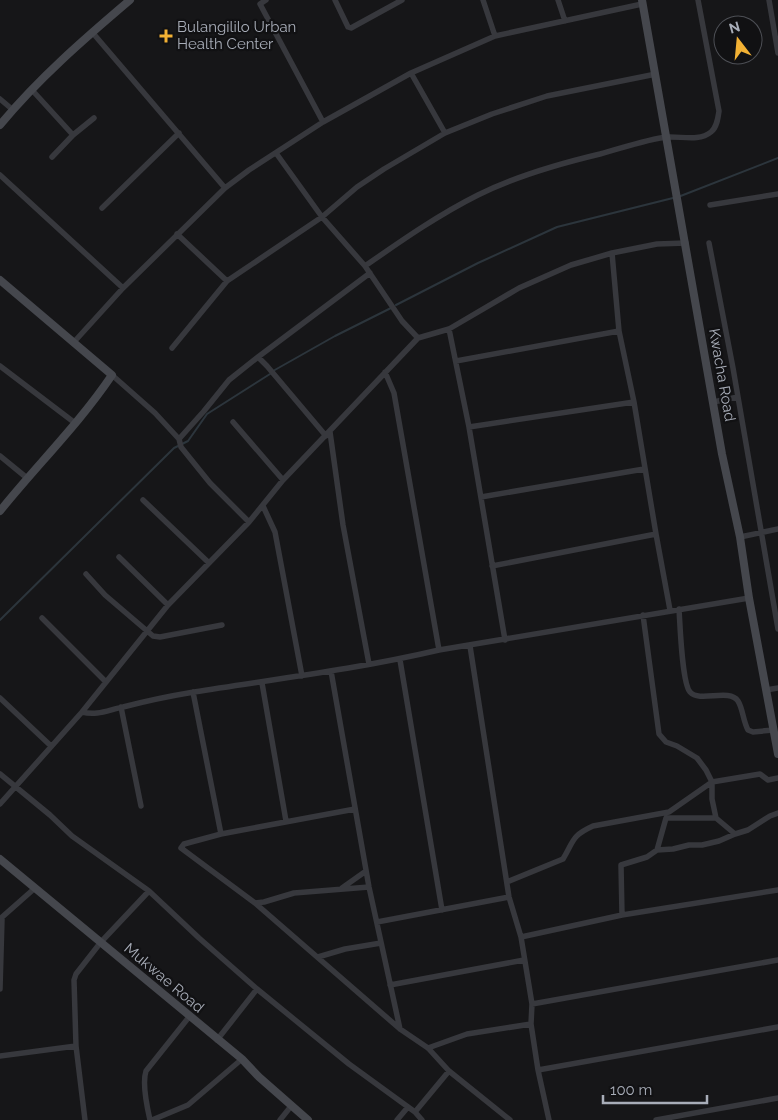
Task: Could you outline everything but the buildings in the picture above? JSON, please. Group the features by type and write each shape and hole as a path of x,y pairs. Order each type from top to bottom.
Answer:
{"main road":[{"path":"0,125 32,90 92,32 130,0"},
{"name":"Kwacha Road","path":"642,2 722,454 740,537 749,598 778,754"},
{"path":"0,280 112,375 75,423 0,511"},
{"name":"Mukwae Road","path":"0,860 101,942 216,1040 242,1059 259,1077 308,1120"}],"street":[{"path":"266,0 259,2 323,122"},
{"path":"335,0 348,27 352,28 402,0"},
{"path":"483,0 495,36"},
{"path":"558,0 565,20"},
{"path":"365,266 428,223 500,185 545,169 666,138 695,138 712,132 717,124 719,111 698,0"},
{"path":"769,0 778,53"},
{"path":"74,342 123,288 225,188 323,122 411,73 495,36 642,2"},
{"path":"92,32 225,188"},
{"path":"411,73 445,133"},
{"path":"172,348 227,281 322,216 357,187 445,133 492,114 547,96 656,74"},
{"path":"32,90 73,135"},
{"path":"0,99 13,110"},
{"path":"52,158 73,135 94,118"},
{"path":"102,208 178,133"},
{"path":"276,153 322,216 365,266 402,321 418,338"},
{"path":"0,175 123,288"},
{"path":"710,205 778,194"},
{"path":"177,234 227,281"},
{"path":"0,804 82,712 168,605 249,522 283,480 418,338 449,329 494,301 571,265 612,253 657,244 686,243"},
{"path":"709,243 720,294 778,629"},
{"path":"612,253 619,331 634,402 644,469 670,610"},
{"path":"180,443 229,380 370,273"},
{"path":"449,329 469,427 505,640"},
{"path":"456,361 619,331"},
{"path":"258,357 328,434 369,664"},
{"path":"0,366 75,423"},
{"path":"385,372 394,393 439,650"},
{"path":"112,375 155,413 210,483 249,522"},
{"path":"713,402 738,397"},
{"path":"469,427 634,402"},
{"path":"233,422 283,480"},
{"path":"0,456 27,478"},
{"path":"481,497 644,469"},
{"path":"142,500 208,562"},
{"path":"263,506 275,532 302,676"},
{"path":"740,537 778,529"},
{"path":"492,566 656,534"},
{"path":"119,557 168,605"},
{"path":"86,574 105,595 152,636 160,637 222,625"},
{"path":"82,712 97,714 193,692 262,683 400,660 439,650 749,598"},
{"path":"679,609 685,678 689,691 695,696 725,695 733,697 738,700 748,730 753,732 773,730"},
{"path":"643,615 658,734 666,742 697,758 706,770 712,782 712,799 716,818"},
{"path":"42,618 106,682"},
{"path":"470,646 507,882 520,937 532,1004 531,1024 538,1070 549,1120"},
{"path":"400,660 442,910"},
{"path":"331,671 369,887 400,1028"},
{"path":"262,683 286,822"},
{"path":"766,690 778,688"},
{"path":"193,692 221,834"},
{"path":"0,698 51,746"},
{"path":"121,707 141,806"},
{"path":"0,774 50,815 72,836 149,891 257,989 349,1064 415,1112 422,1120"},
{"path":"657,850 666,818 712,782 760,774 768,780 778,778"},
{"path":"355,809 221,834 184,844 180,848 255,903 400,1028 428,1048 449,1071 510,1120"},
{"path":"622,916 621,866 657,850 673,850 690,845 702,846 719,842 748,830 778,813"},
{"path":"507,882 563,859 572,839 581,831 593,826 669,815 716,818 735,834"},
{"path":"341,889 366,871"},
{"path":"255,903 294,893 369,887"},
{"path":"0,989 1,919 35,888"},
{"path":"520,937 622,916 778,890"},
{"path":"85,1120 76,1046 74,980 76,974 101,942 149,891"},
{"path":"377,922 510,897"},
{"path":"318,957 345,949 381,943"},
{"path":"390,985 524,960"},
{"path":"532,1004 778,960"},
{"path":"216,1040 257,989"},
{"path":"189,1017 145,1075 147,1107 151,1120 188,1105 242,1059"},
{"path":"428,1048 467,1034 531,1024"},
{"path":"538,1070 778,1027"},
{"path":"0,1056 76,1046"},
{"path":"415,1112 449,1071"},
{"path":"656,1120 778,1098"},
{"path":"280,1120 292,1105"},
{"path":"397,1120 408,1107"}],"waterway":[{"path":"678,197 778,158"},
{"path":"396,305 478,263 557,227 673,198"},
{"path":"273,371 335,336 391,308"},
{"path":"0,620 174,448 188,441 207,414 270,374"}],"place":[{"name":"Bulangililo Urban Health Center","path":"166,36"}]}
